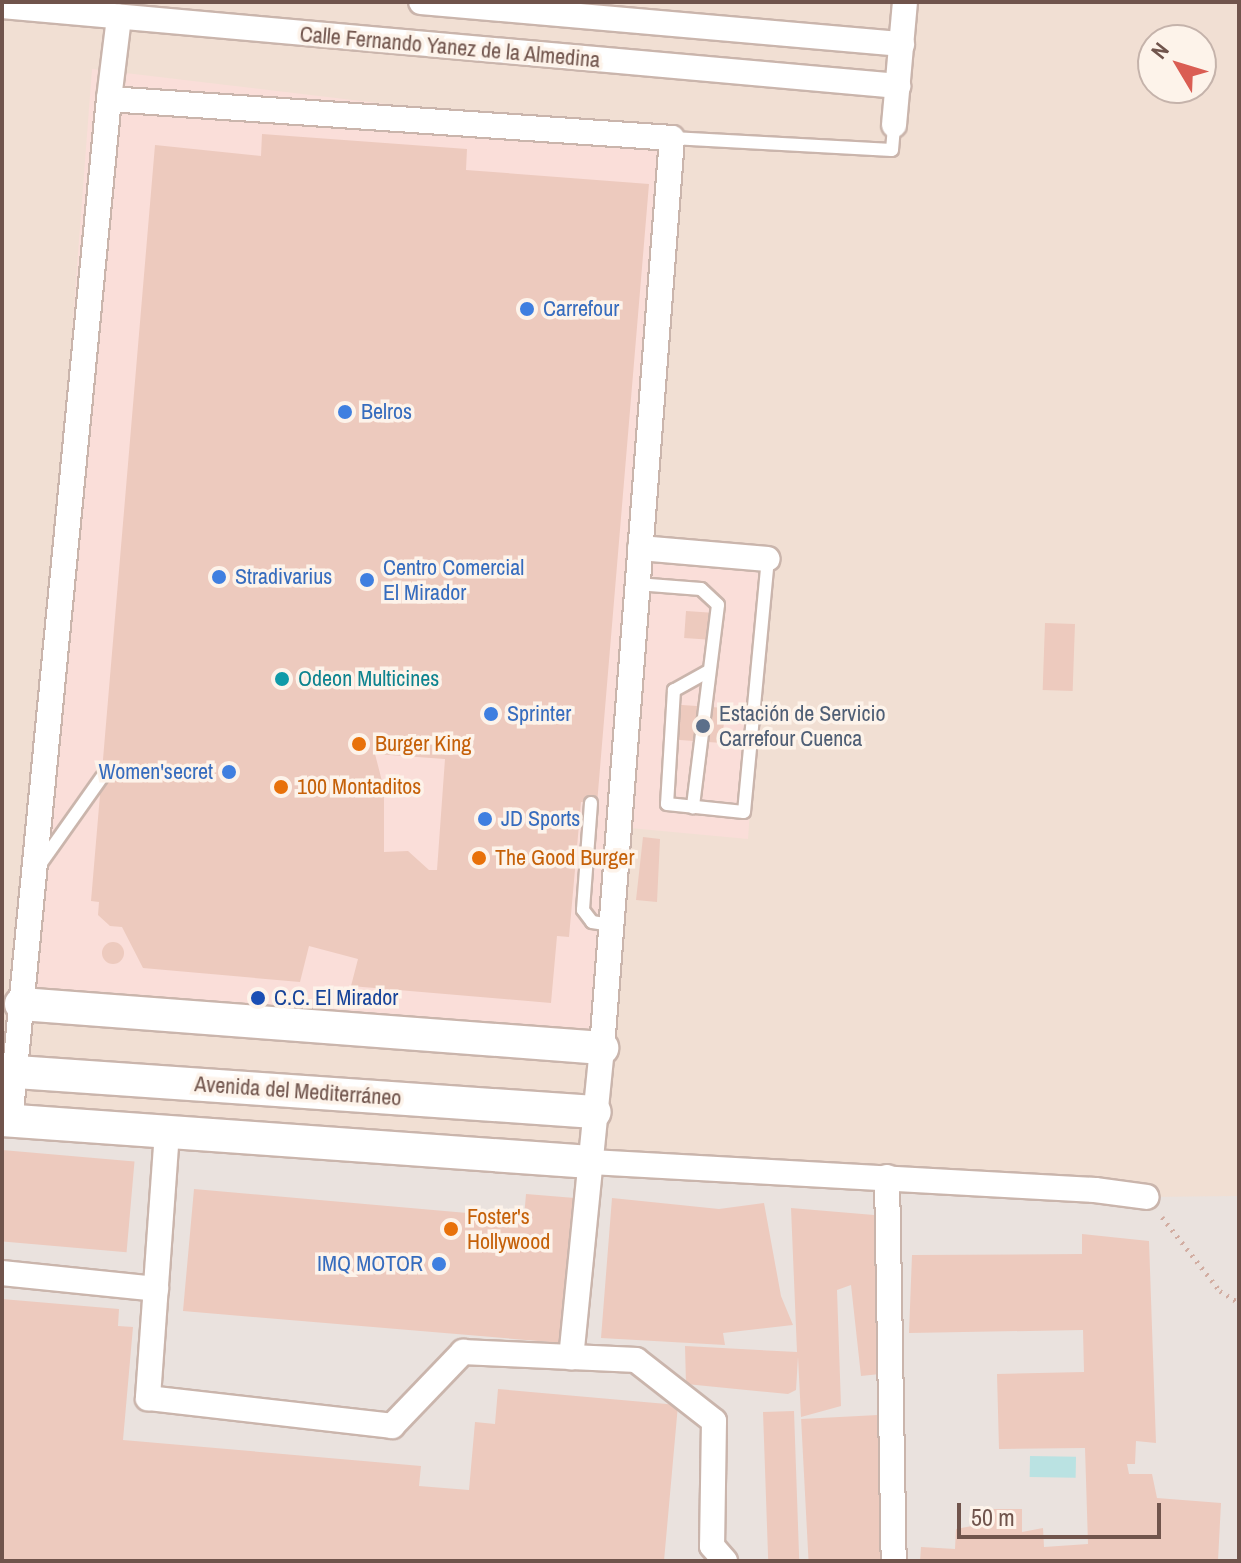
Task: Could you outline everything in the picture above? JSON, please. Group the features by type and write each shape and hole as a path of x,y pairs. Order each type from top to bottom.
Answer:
{"street":[{"name":"Calle Fernando Yanez de la Almedina","path":"421,2 902,44"},
{"path":"894,125 905,2"},
{"name":"Calle Fernando Yanez de la Almedina","path":"2,6 898,86"},
{"path":"119,17 21,1004 8,1072 6,1120 591,1162 887,1177 1147,1197"},
{"path":"109,99 672,138 602,1048 571,1357"},
{"path":"640,548 768,559"},
{"path":"21,1004 602,1048"},
{"name":"Avenida del Mediterráneo","path":"8,1072 595,1112"},
{"path":"167,1132 148,1398 392,1426 463,1352 636,1360 714,1421 712,1546 725,1561"},
{"path":"887,1177 894,1561"},
{"path":"2,1273 156,1289"}],"lane":[{"path":"672,138 892,150 894,125"},
{"path":"707,672 674,690 667,804 744,812 768,559"},
{"path":"637,584 701,589 718,605 707,672 693,807"},
{"path":"34,872 102,777"},
{"path":"591,803 583,910 592,922 612,925"}],"path":[{"path":"1147,1197 1220,1291 1239,1303"}],"shaded area":[{"path":"2,2 1239,2 1239,1561 2,1561"},
{"name":"Centro Comercial El Mirador","path":"92,69 672,138 641,547 768,559 748,839 619,827 602,1048 21,1004"},
{"path":"2,1120 1147,1197 1239,1196 1239,1561 2,1561"}],"water":[{"path":"1030,1456 1076,1457 1076,1478 1030,1477"}],"building":[{"name":"Centro Comercial El Mirador","path":"262,134 467,149 466,170 649,184 597,804 581,802 569,937 557,936 551,1003 351,986 358,959 309,946 300,982 143,968 122,927 110,926 98,915 99,902 91,901 155,145 261,156","holes":["375,754 445,759 437,870 429,870 408,851 384,852 384,789"]},
{"path":"686,611 712,613 710,640 684,638"},
{"path":"1045,623 1075,624 1073,691 1043,690"},
{"path":"668,704 725,708 722,743 666,739"},
{"path":"643,837 660,839 657,902 636,900"},
{"path":"113,942 121,945 124,953 121,961 113,964 105,961 102,953 105,945"},
{"path":"2,1150 134,1162 127,1252 2,1241"},
{"path":"194,1189 524,1218 526,1194 575,1198 562,1343 183,1311"},
{"path":"612,1198 719,1209 764,1203 781,1296 793,1325 723,1333 725,1345 601,1338"},
{"path":"791,1208 874,1215 880,1374 861,1376 851,1285 837,1290 841,1406 801,1417 798,1357 796,1390 788,1394 686,1384 685,1346 797,1352"},
{"path":"1082,1234 1149,1241 1156,1443 1136,1441 1135,1464 1127,1464 1129,1474 1152,1474 1157,1498 1221,1503 1218,1561 920,1561 921,1547 955,1549 956,1529 988,1523 986,1509 1022,1509 1022,1532 1043,1528 1044,1547 1088,1544 1085,1448 999,1449 997,1374 1084,1372 1083,1330 909,1333 912,1255 1082,1254"},
{"path":"2,1299 119,1309 118,1326 133,1327 123,1440 421,1466 419,1486 469,1490 475,1422 495,1424 498,1389 678,1405 664,1561 2,1561"},
{"path":"794,1411 799,1561 768,1561 763,1412"},
{"path":"878,1415 886,1561 809,1561 801,1419"}],"place":[{"name":"Carrefour","path":"527,309"},
{"name":"Belros","path":"345,412"},
{"name":"Stradivarius","path":"219,577"},
{"name":"Centro Comercial El Mirador","path":"367,580"},
{"name":"Odeon Multicines","path":"282,679"},
{"name":"Sprinter","path":"491,714"},
{"name":"Estación de Servicio Carrefour Cuenca","path":"703,726"},
{"name":"Burger King","path":"359,744"},
{"name":"Women'secret","path":"229,772"},
{"name":"100 Montaditos","path":"281,787"},
{"name":"JD Sports","path":"485,819"},
{"name":"The Good Burger","path":"479,858"},
{"name":"C.C. El Mirador","path":"258,998"},
{"name":"Foster's Hollywood","path":"451,1229"},
{"name":"IMQ MOTOR","path":"439,1264"}]}
